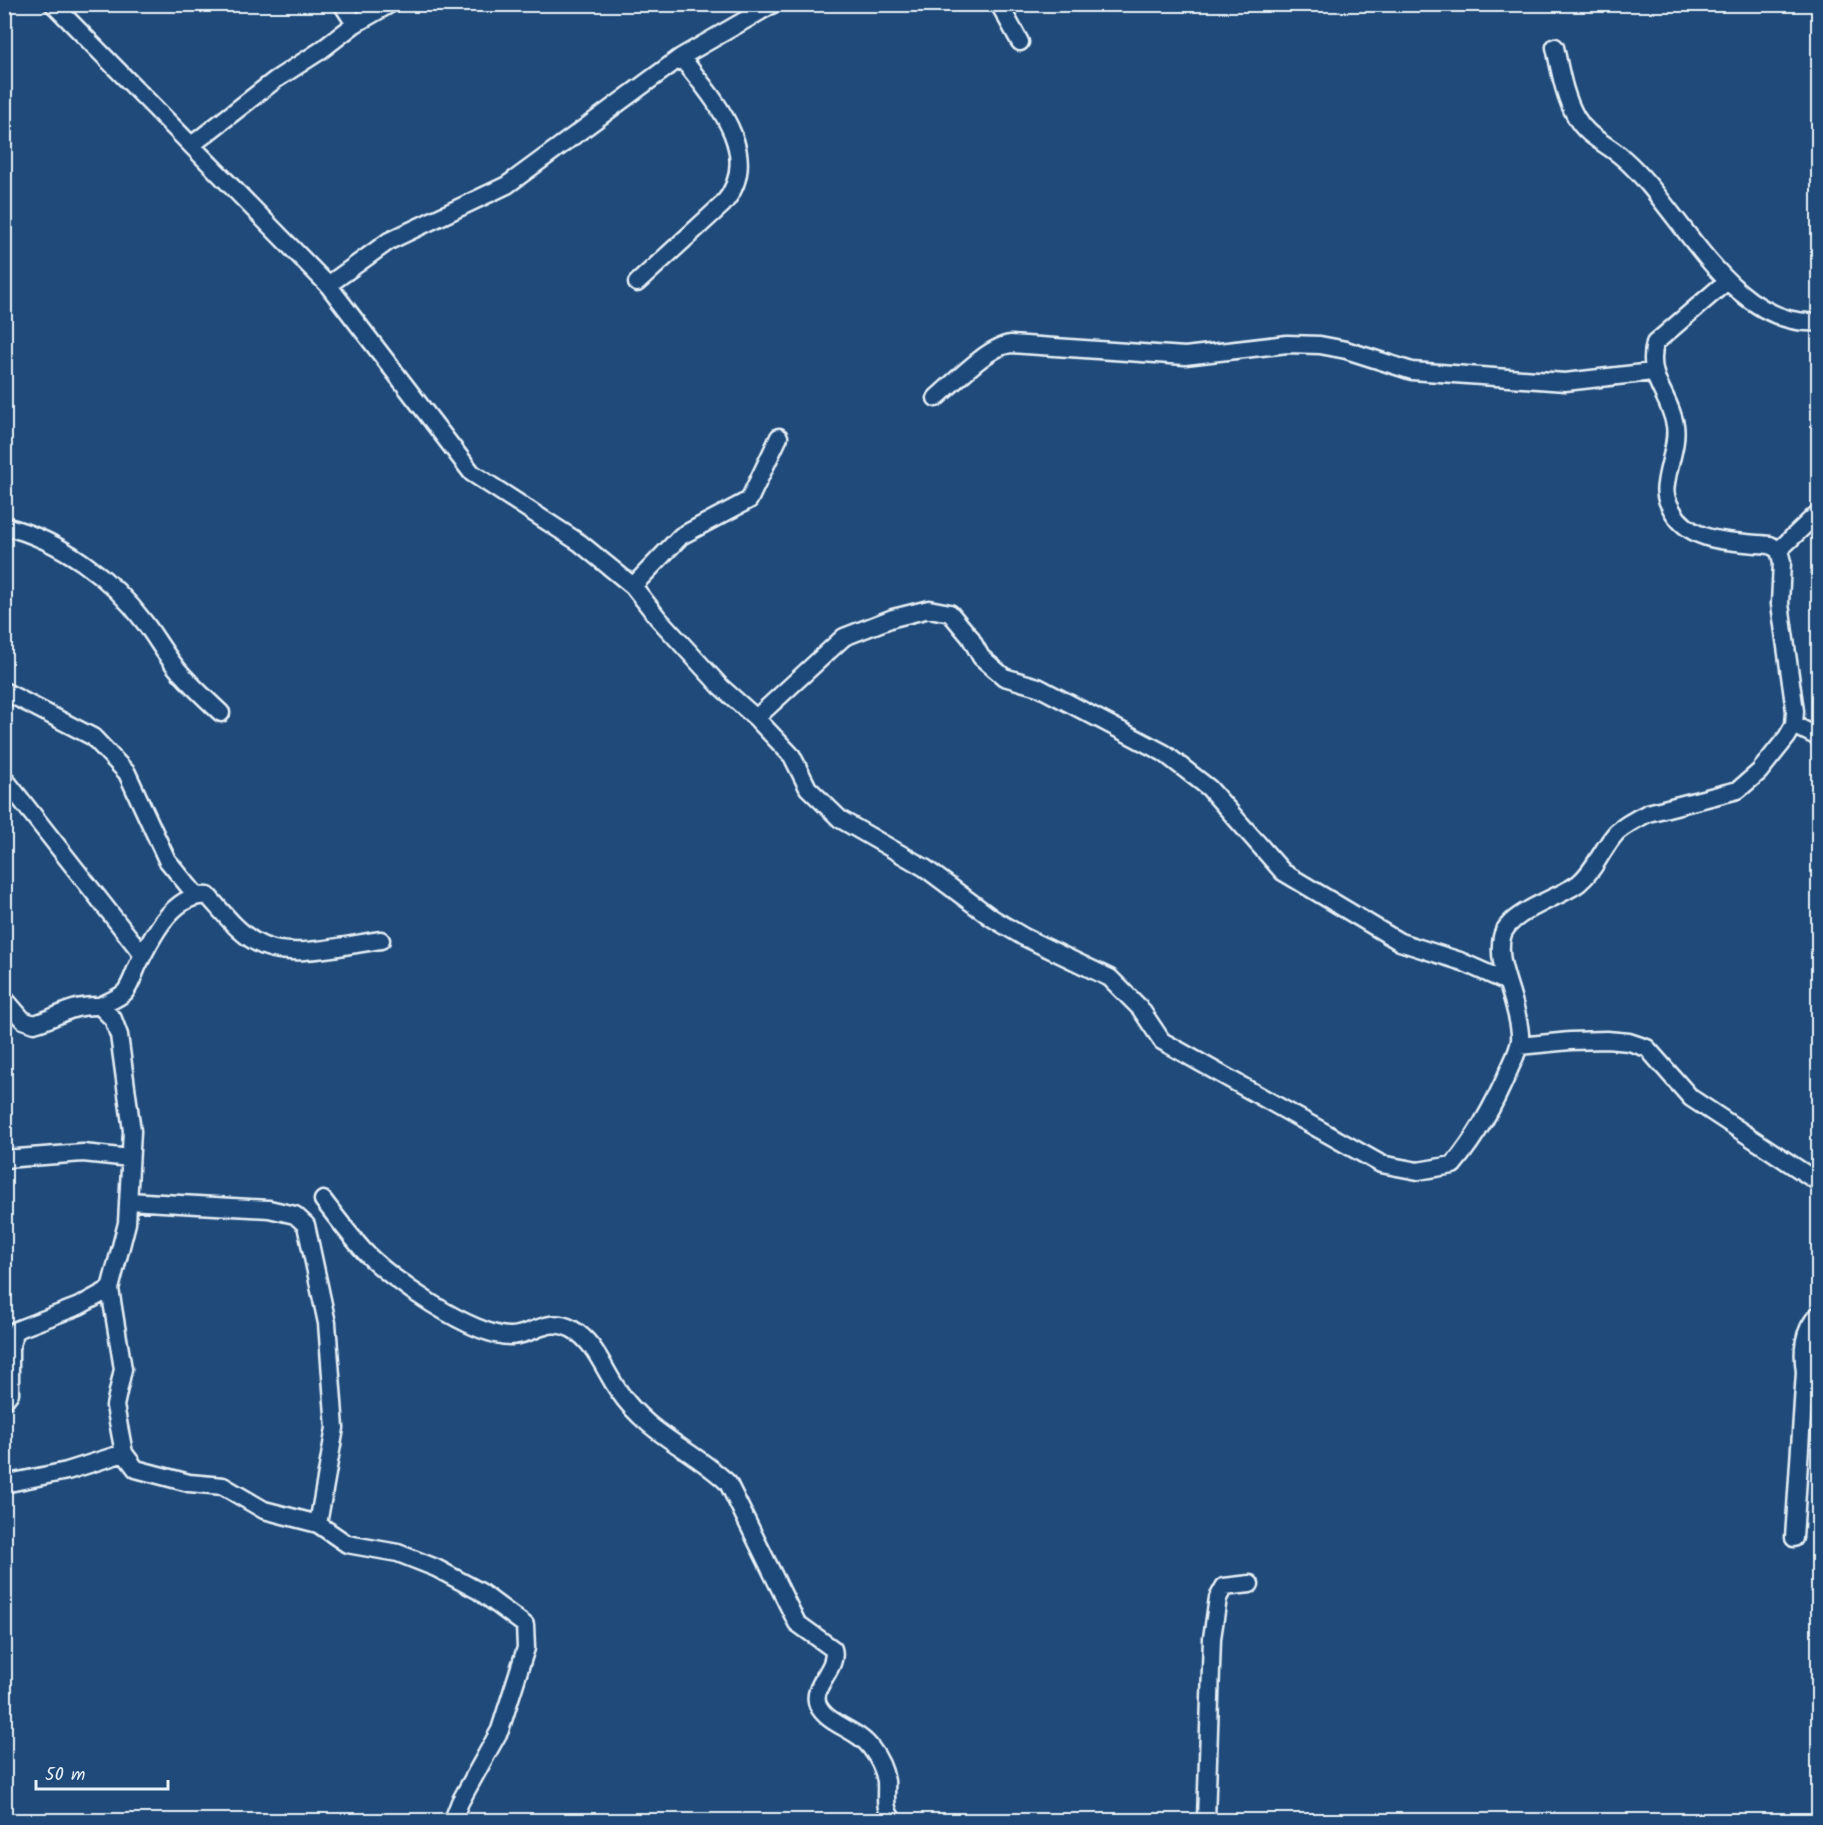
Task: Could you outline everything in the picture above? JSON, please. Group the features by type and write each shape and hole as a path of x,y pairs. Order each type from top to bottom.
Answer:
{"street":[{"path":"53,4 193,144 328,285 472,473 580,543 633,586 658,618 721,687 756,718 792,756 808,788 840,819 926,868 992,918 1024,938 1110,978 1140,1008 1162,1041 1382,1164 1418,1171 1454,1165 1475,1138 1519,1046 1520,1033 1514,1001 1505,981 1501,939 1507,927 1524,914 1579,883 1594,868 1618,832 1635,820 1648,813 1738,790 1759,772 1794,725 1795,711 1780,604 1782,562 1779,550 1770,544 1705,537 1687,530 1679,522 1665,494 1676,433 1672,410 1652,372 1655,343 1727,281"},
{"path":"342,4 355,24"},
{"path":"193,144 275,80 320,51 355,24 390,4"},
{"path":"328,285 389,241 507,185 681,57 773,4"},
{"path":"999,4 1020,42"},
{"path":"1555,47 1563,84 1575,115 1588,134 1623,158 1680,220 1727,281 1748,297 1788,319 1818,322"},
{"path":"637,283 723,204 732,194 737,175 736,140 730,124 681,57"},
{"path":"936,398 993,351 1003,345 1011,344 1185,356 1287,344 1320,345 1346,350 1412,371 1565,382 1652,372"},
{"path":"633,586 681,536 749,500 779,437"},
{"path":"1779,550 1818,513"},
{"path":"4,526 26,531 72,554 102,578 145,623 181,673 221,713"},
{"path":"756,718 844,637 893,618 929,609 950,613 970,637 981,657 1004,677 1038,687 1164,753 1209,788 1283,872 1400,942 1460,961 1505,981"},
{"path":"4,691 93,737 127,773 167,860 195,894 208,896 244,934 256,943 282,952 381,940"},
{"path":"1794,725 1818,737"},
{"path":"4,778 143,956"},
{"path":"4,998 23,1020 34,1024 63,1010 81,1005 100,1006 125,992 143,956 177,906 195,894"},
{"path":"100,1006 113,1019 119,1035 132,1131 127,1223 110,1288 123,1369 115,1406 124,1452 136,1469 189,1482 223,1486 264,1510 318,1524 347,1544 398,1553 436,1568 479,1591 525,1625 526,1648 500,1730 460,1802 453,1821"},
{"path":"1519,1046 1607,1040 1629,1042 1647,1048 1691,1098 1818,1182"},
{"path":"4,1160 83,1153 130,1158"},
{"path":"323,1200 364,1252 420,1297 451,1315 510,1336 546,1324 560,1324 581,1335 592,1345 618,1391 652,1430 715,1471 728,1484 797,1623 833,1649 834,1657 818,1692 817,1703 826,1715 856,1733 870,1746 882,1766 886,1781 885,1805 893,1821"},
{"path":"128,1201 269,1209 295,1215 306,1226 327,1323 335,1428 318,1524"},
{"path":"4,1401 10,1393 10,1348 16,1330 79,1306 110,1288"},
{"path":"1794,1538 1805,1372 1802,1353 1806,1334 1818,1315"},
{"path":"1805,1372 1818,1394"},
{"path":"4,1484 67,1472 124,1452"},
{"path":"1206,1821 1212,1638 1218,1598 1224,1587 1250,1584"}]}
